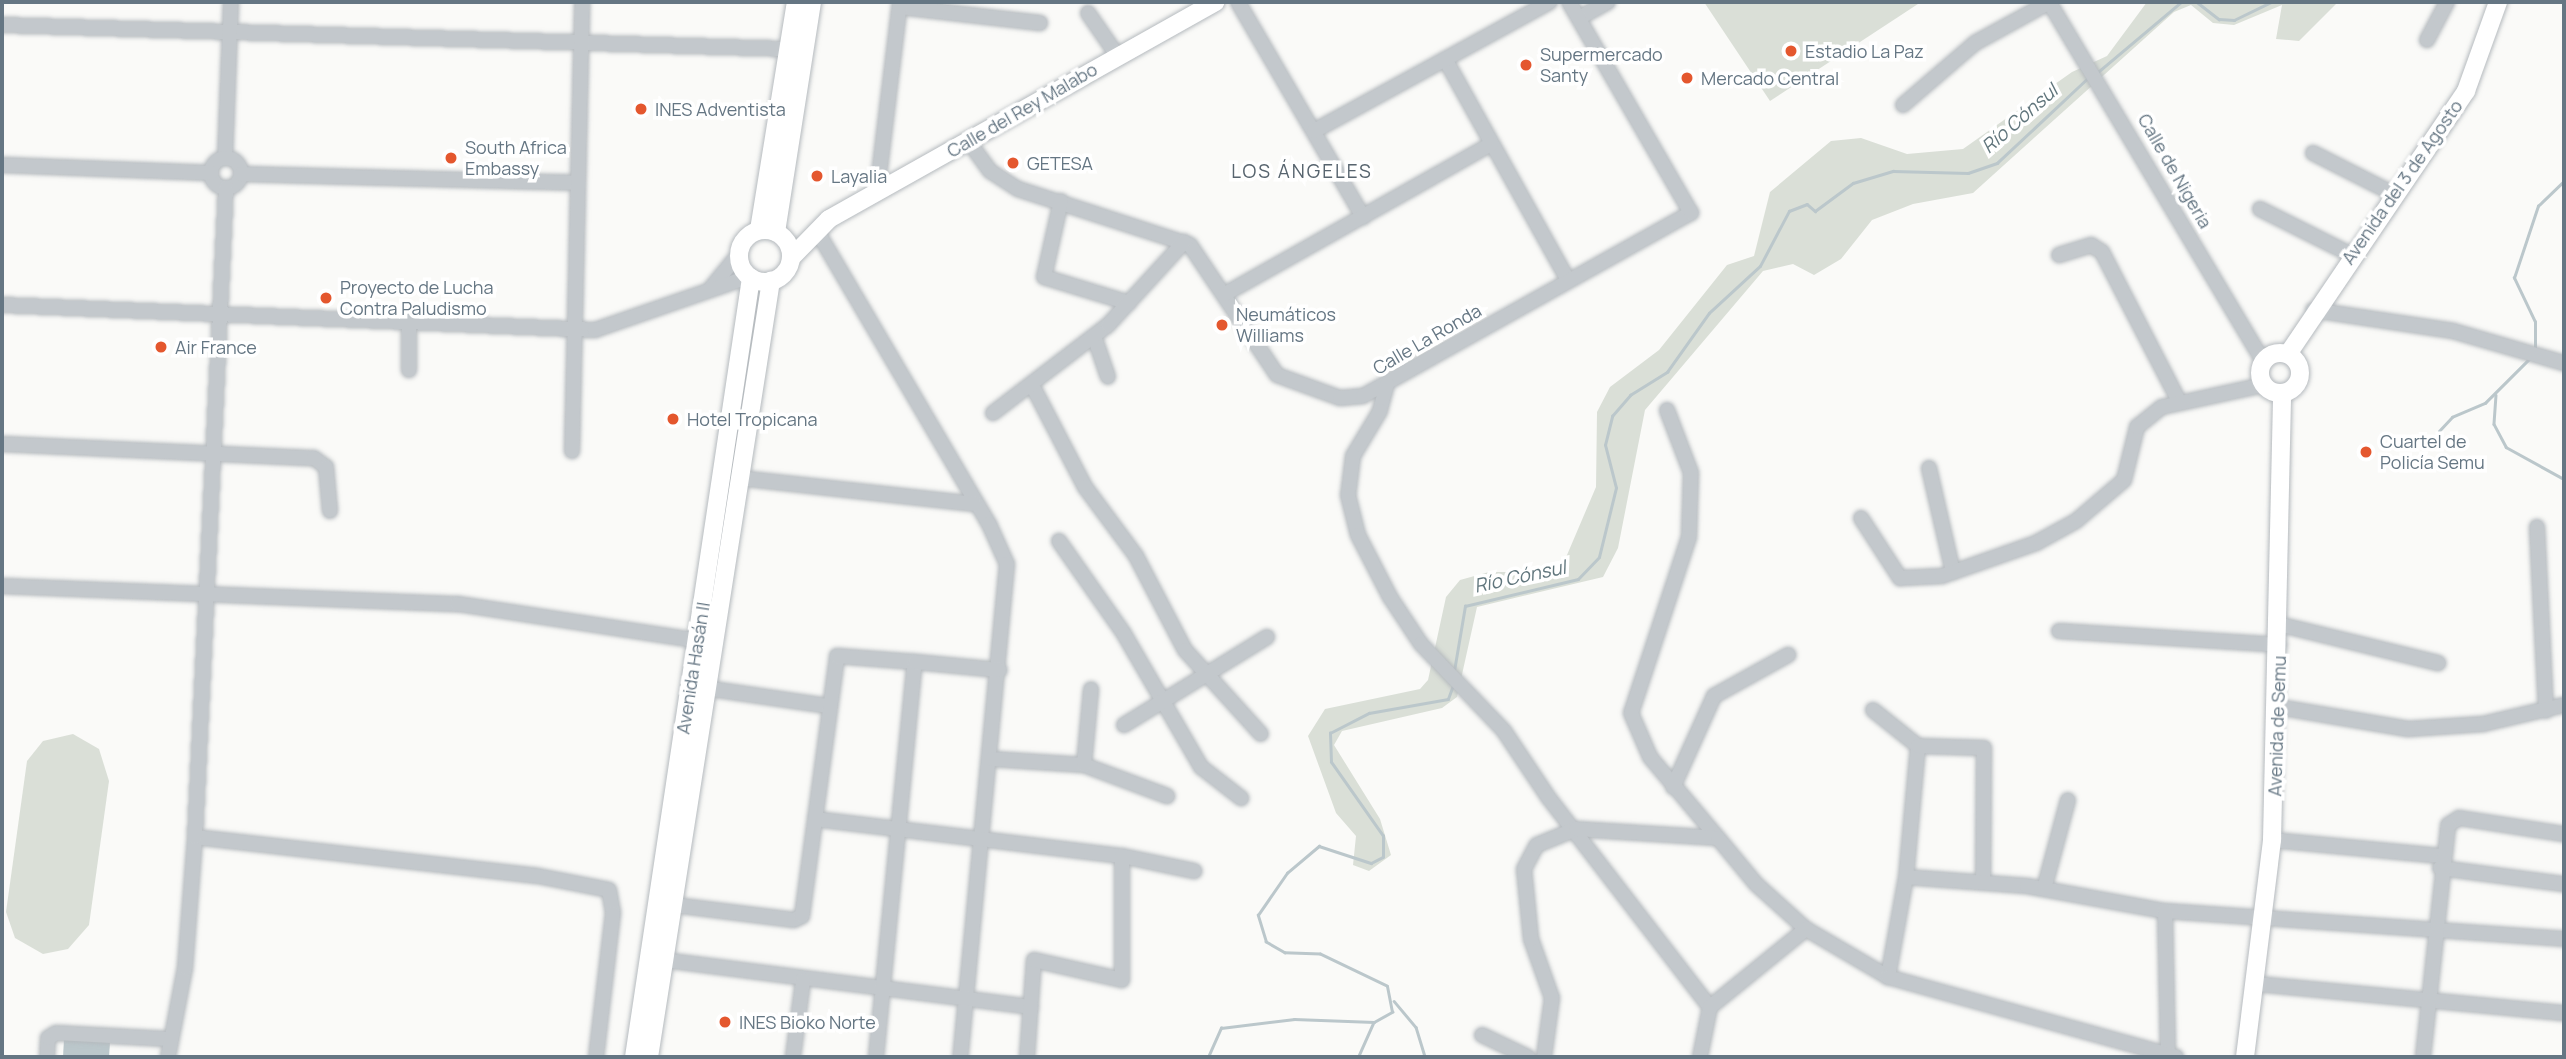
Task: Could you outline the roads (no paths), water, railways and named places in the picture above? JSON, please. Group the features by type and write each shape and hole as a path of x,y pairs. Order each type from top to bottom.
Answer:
{"main road":[{"path":"773,233 747,236 738,255 750,277 771,281 785,273 791,258 773,233 788,49 796,2"},
{"path":"773,233 812,2"},
{"name":"Avenida del 3 de Agosto","path":"2288,354 2350,254 2466,90 2498,2"},
{"name":"Calle del Rey Malabo","path":"791,258 823,225 1204,4"},
{"name":"Calle del Rey Malabo","path":"773,233 823,225"},
{"name":"Avenida Hasán II","path":"649,1057 664,960 666,904 705,642 750,277"},
{"name":"Avenida Hasán II","path":"634,1057 666,904 705,688 705,642 739,478 771,281"},
{"path":"2288,354 2301,376 2283,393 2263,385 2263,361 2288,354"},
{"name":"Avenida de Semu","path":"2245,1057 2267,914 2272,840 2282,625 2283,393"}],"street":[{"path":"211,173 225,158 231,2"},
{"path":"572,451 582,2"},
{"path":"1237,2 1363,217"},
{"path":"1314,131 1550,2"},
{"path":"1569,2 1579,18 1608,2"},
{"path":"1903,105 1975,43 2050,2"},
{"name":"Calle de Nigeria","path":"2050,2 2098,75 2263,361"},
{"path":"2427,40 2447,2"},
{"path":"877,192 900,5 1040,23"},
{"path":"1088,13 1117,55"},
{"name":"Calle La Ronda","path":"1184,242 1225,293 1282,378 1340,398 1369,394 1691,213 1579,18"},
{"path":"2,24 581,45 788,49"},
{"path":"1445,59 1568,280"},
{"path":"969,142 999,178 1184,242 1129,303 1094,336 1033,387 993,413"},
{"path":"1225,293 1491,144"},
{"path":"2313,153 2392,193"},
{"path":"225,158 238,164 241,174"},
{"path":"2,165 211,173 226,188"},
{"path":"168,1057 168,1039 183,980 195,836 210,599 213,453 226,188 241,174 577,183"},
{"path":"1061,201 1044,277 1129,303"},
{"path":"2260,209 2350,254"},
{"path":"823,225 1007,564 992,759 960,1057"},
{"path":"2059,256 2091,245 2102,252 2178,399"},
{"path":"711,288 738,255"},
{"path":"2,305 604,328 711,288 750,277"},
{"path":"2313,310 2453,331 2564,363"},
{"path":"409,320 409,370"},
{"path":"1094,336 1108,377"},
{"path":"1387,384 1380,411 1353,456 1348,495 1358,535 1421,644 1470,699 1504,731 1710,1007"},
{"path":"1861,518 1900,578 1953,572 2036,543 2076,521 2124,480 2140,423 2178,399 2263,385"},
{"path":"1033,387 1086,487 1136,556 1165,617 1205,674 1261,734"},
{"path":"1369,394 1380,411"},
{"path":"1667,410 1690,473 1689,537 1631,713 1641,742 1673,787 1756,884 1807,929 1888,976 2172,1056 2165,911"},
{"path":"2,444 213,453 322,461 330,511"},
{"path":"1928,468 1953,572"},
{"path":"739,478 975,504"},
{"path":"2537,527 2546,710"},
{"path":"1059,541 1201,767 1241,798"},
{"path":"2,586 210,599 458,604 705,642"},
{"path":"2282,625 2438,663"},
{"path":"2059,631 2280,645"},
{"path":"1124,724 1266,637"},
{"path":"1673,787 1714,696 1788,655"},
{"path":"666,904 794,920 802,916 837,656 1000,670"},
{"path":"876,1057 915,662"},
{"path":"705,688 829,706"},
{"path":"1084,765 1091,689"},
{"path":"2278,707 2408,729 2546,710 2564,705"},
{"path":"1873,710 1918,746 1984,748 1983,881"},
{"path":"1888,976 1906,877 1918,746"},
{"path":"992,759 1084,765 1167,796"},
{"path":"2044,889 2068,800"},
{"path":"2423,1057 2440,862 2448,825 2459,818 2564,834"},
{"path":"815,819 900,826 1122,856 1194,871"},
{"path":"1544,1057 1552,999 1531,939 1524,869 1537,845 1576,829 1718,838"},
{"path":"195,836 538,876 609,890 613,913 596,1057"},
{"path":"2272,840 2440,862 2564,884"},
{"path":"1027,1057 1034,960 1122,980 1122,856"},
{"path":"1906,877 1983,881 2044,889 2165,911 2267,914 2564,939"},
{"path":"1700,1057 1710,1007 1807,929"},
{"path":"664,960 803,981 1031,1007"},
{"path":"793,1057 803,981"},
{"path":"2256,984 2428,1003 2564,1013"},
{"path":"47,1057 48,1038 56,1032 168,1039"},
{"path":"1482,1035 1528,1057"}],"waterway":[{"name":"Río Cónsul","path":"2098,72 2181,2"},
{"name":"Río Cónsul","path":"2197,2 2219,19 2234,20 2271,2"},
{"name":"Río Cónsul","path":"1454,671 1465,606 1578,579 1599,557 1616,488 1605,445 1612,416 1630,395 1667,372 1709,313 1760,266 1789,211 1807,204 1815,211 1853,183 1893,171 1968,173 1997,163 2089,77"},
{"path":"2535,349 2535,322 2514,278 2538,206 2564,181"},
{"path":"2439,431 2452,417 2485,403 2530,358"},
{"path":"2496,395 2494,424 2506,447 2564,479"},
{"name":"Río Cónsul","path":"1208,1057 1221,1028 1294,1019 1374,1022 1392,1012 1387,986 1320,954 1285,953 1266,942 1258,915 1287,873 1319,846 1371,863 1383,857 1383,836 1331,762 1330,733 1369,713 1448,699 1453,685"},
{"path":"1394,1001 1416,1027 1425,1057"},
{"path":"1358,1057 1373,1023"}],"place":[{"name":"Estadio La Paz","path":"1791,51"},
{"name":"Supermercado Santy","path":"1526,65"},
{"name":"Mercado Central","path":"1687,78"},
{"name":"INES Adventista","path":"641,109"},
{"name":"South Africa Embassy","path":"451,158"},
{"name":"GETESA","path":"1013,163"},
{"name":"Layalia","path":"817,176"},
{"name":"Proyecto de Lucha Contra Paludismo","path":"326,298"},
{"name":"Neumáticos Williams","path":"1222,325"},
{"name":"Air France","path":"161,347"},
{"name":"Hotel Tropicana","path":"673,419"},
{"name":"Cuartel de Policía Semu","path":"2366,452"},
{"name":"INES Bioko Norte","path":"725,1022"}],"district":[{"name":"LOS ÁNGELES","path":"1302,172"}]}
